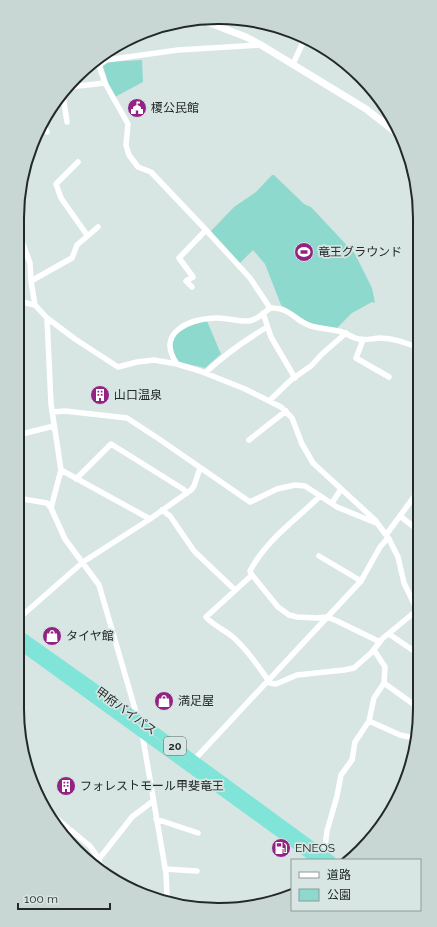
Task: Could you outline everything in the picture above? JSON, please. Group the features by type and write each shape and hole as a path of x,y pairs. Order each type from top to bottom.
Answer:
{"highway":[{"name":"甲府バイパス","path":"24,638 137,718 324,858"},
{"name":"甲府バイパス","path":"24,648 142,733 324,858"}],"street":[{"path":"212,24 246,37 261,45 388,122"},
{"path":"293,64 303,43"},
{"path":"105,60 178,50 261,45"},
{"path":"99,65 105,83 128,124 126,145 129,155 138,167 151,172 206,230 250,278 270,308"},
{"path":"76,86 105,83"},
{"path":"64,100 67,122"},
{"path":"78,162 56,184 64,202 88,235"},
{"path":"30,281 72,258 77,245 98,227"},
{"path":"192,287 186,281 193,277 179,258 206,230"},
{"path":"24,247 30,263 30,281 35,305 48,318 75,339 118,367 137,362 154,360 177,364 205,373 269,401 286,411 292,418 302,444 313,463 375,520 387,536 398,557 404,583 413,602"},
{"path":"24,303 35,305"},
{"path":"177,364 173,359 170,347 170,338 177,330 202,320 216,317 250,321 270,308 278,308 291,313 303,323 346,333 357,339 394,339 413,346"},
{"path":"263,313 271,337 295,378"},
{"path":"48,318 47,332 52,412 60,470 51,508"},
{"path":"205,373 236,346 268,327"},
{"path":"269,401 311,366 346,333"},
{"path":"363,340 356,358 389,377"},
{"path":"52,412 66,411 127,418 250,502 277,489 295,485 305,486 332,503 378,524"},
{"path":"249,440 286,411"},
{"path":"24,434 54,426"},
{"path":"76,478 111,444 182,488 187,493"},
{"path":"24,614 83,562 150,519 187,493 194,486 200,468"},
{"path":"60,470 150,519"},
{"path":"332,503 341,489"},
{"path":"320,496 270,543 250,571 278,607 289,615 297,617 327,617 380,642"},
{"path":"194,760 361,580 380,547 413,498"},
{"path":"24,499 47,503 51,508 65,539 100,585 142,733 165,869 167,896"},
{"path":"162,510 170,516 194,551 235,590"},
{"path":"400,516 413,526"},
{"path":"319,556 361,580"},
{"path":"252,575 206,617 211,623 234,638 250,654 270,683 276,684 297,675 354,668 389,634 413,617"},
{"path":"389,634 413,650"},
{"path":"324,858 326,831 337,796 341,775 352,760 355,742 368,721 374,698 384,683 385,667 374,650"},
{"path":"384,683 413,705"},
{"path":"368,721 400,735 410,737"},
{"path":"100,863 132,817 153,801"},
{"path":"156,819 198,833"},
{"path":"60,821 90,846 98,861"},
{"path":"165,869 197,871"}],"green space":[{"path":"142,60 143,82 113,98 103,66 109,62"},
{"name":"竜王グラウンド","path":"272,175 274,175 304,204 311,207 355,254 372,288 375,303 372,302 352,313 336,329 309,323 281,305 265,264 253,250 240,263 210,232 234,207 256,192"},
{"path":"207,321 221,354 205,368 178,362 170,347 175,336 189,326"}],"place":[{"name":"榎公民館","path":"137,108"},
{"name":"竜王グラウンド","path":"304,252"},
{"name":"山口温泉","path":"100,395"},
{"name":"タイヤ館","path":"52,636"},
{"name":"満足屋","path":"164,701"},
{"name":"フォレストモール甲斐竜王","path":"66,786"},
{"name":"ENEOS","path":"281,848"}]}
